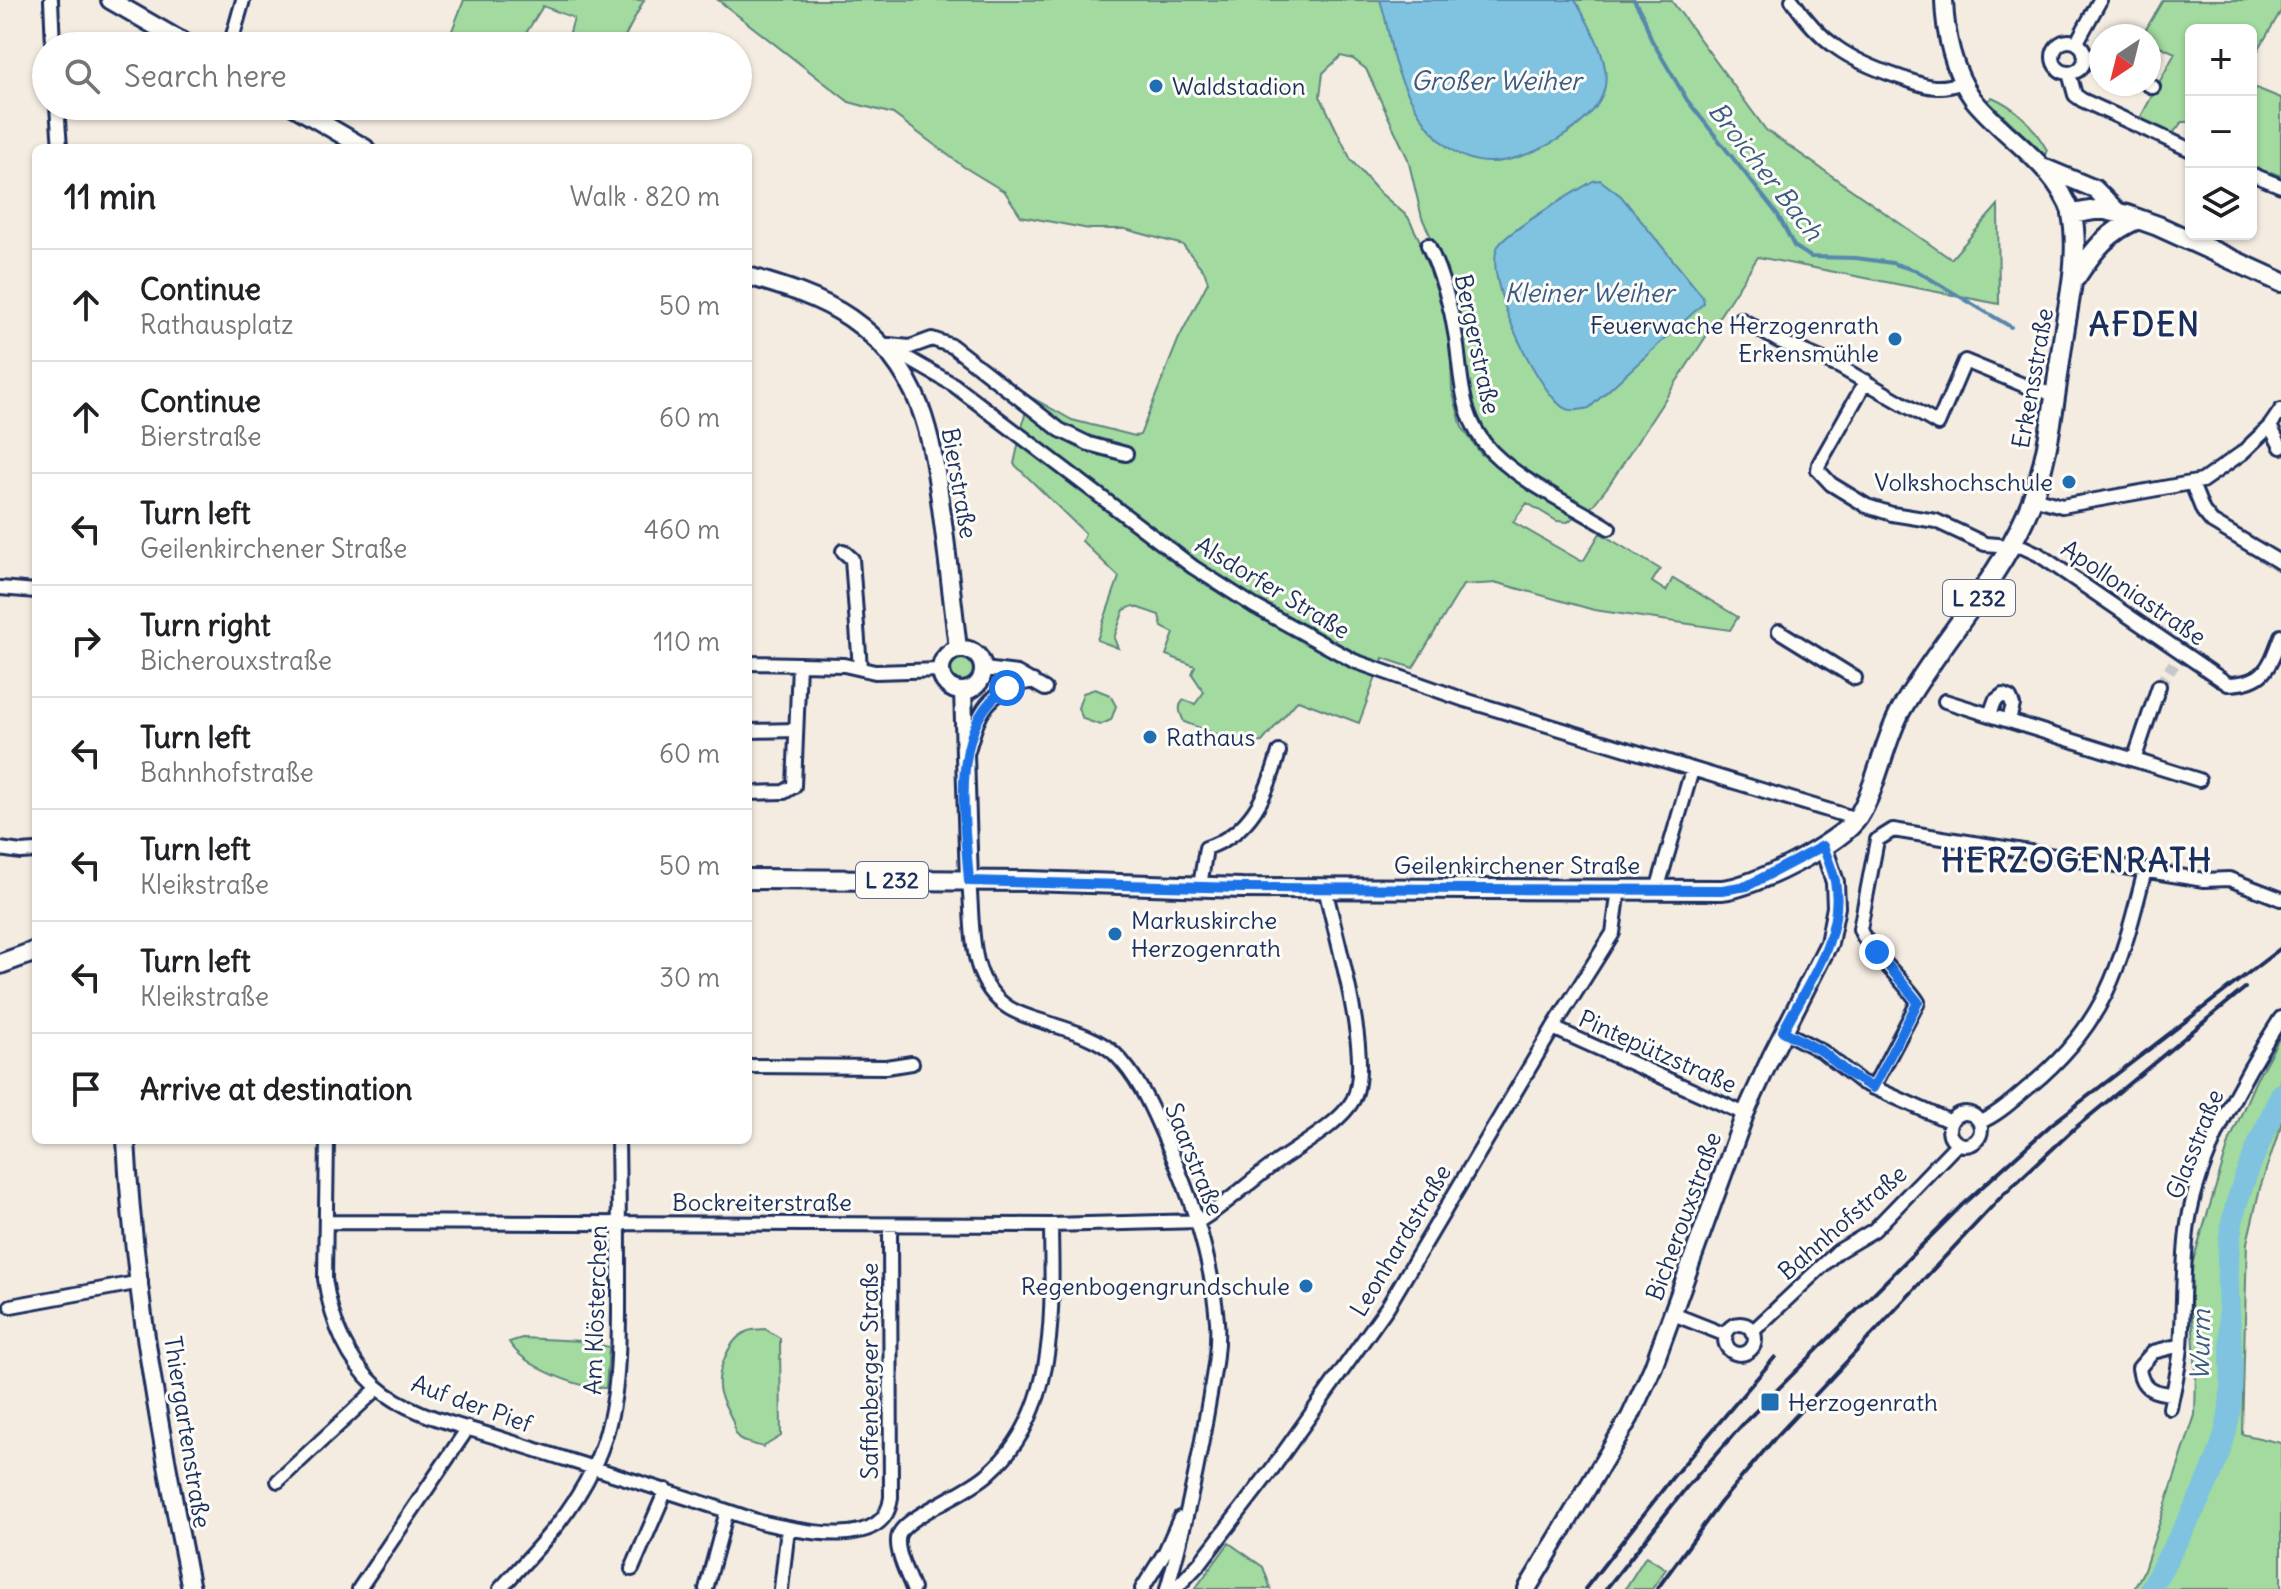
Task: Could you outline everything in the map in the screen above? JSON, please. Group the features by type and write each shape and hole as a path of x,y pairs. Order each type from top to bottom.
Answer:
{"main road":[{"path":"110,0 166,32"},
{"path":"1944,0 1949,41 1963,82 1991,118 2044,168 2063,192 2072,214 2101,209 2118,212 2281,282"},
{"path":"317,120 358,144"},
{"path":"2044,168 2095,189 2118,212"},
{"name":"Erkensstraße","path":"2011,545 2033,498 2045,447 2072,283 2076,240 2072,214"},
{"path":"2072,283 2103,240 2118,228 2138,219"},
{"name":"Bierstraße","path":"752,277 800,293 847,316 881,344 906,377 923,413 933,448 958,649"},
{"name":"L 232","path":"1823,846 1842,834 1857,819 1900,713 1989,583 2011,545"},
{"path":"958,649 972,651 984,669 980,682 963,691 949,687 941,670 946,656 958,649"},
{"path":"963,691 969,881"},
{"name":"Geilenkirchener Straße","path":"752,879 1325,888 1735,889 1747,886 1823,846"},
{"name":"Bicherouxstraße","path":"1527,1589 1630,1417 1673,1314 1745,1114 1783,1031 1822,958 1833,928 1836,907 1835,882 1823,846"},
{"path":"0,964 32,952"},
{"name":"Thiergartenstraße","path":"126,1144 162,1443 191,1589"}],"street":[{"path":"51,0 52,32"},
{"path":"234,32 243,0"},
{"path":"1792,0 1824,38 1874,70 1919,86 1950,87 1963,82"},
{"path":"2089,54 2081,48 2061,43 2053,54 2056,67 2069,73 2083,65 2081,48 2100,0"},
{"path":"2069,73 2075,95 2082,100 2185,147"},
{"path":"58,120 60,144"},
{"path":"2257,176 2281,186"},
{"name":"Bergerstraße","path":"1428,245 1439,267 1450,309 1459,384 1469,421 1494,454 1509,467 1609,528"},
{"path":"1740,319 1779,341 1840,367 1938,424 1965,361 2033,389 2054,394"},
{"path":"881,344 910,347 932,339 952,346 1060,430 1089,444 1126,454"},
{"name":"Alsdorfer Straße","path":"881,344 954,385 1193,567 1246,601 1354,661 1452,695 1857,819"},
{"name":"Apolloniastraße","path":"1866,381 1822,457 1818,470 1823,478 1867,506 1892,514 1936,521 1985,544 2023,547 2038,554 2228,684 2247,683 2260,676 2268,667 2281,636"},
{"path":"2033,498 2062,506 2192,484 2214,474 2242,453 2270,426 2281,410"},
{"path":"2270,426 2281,447"},
{"path":"2192,484 2203,511 2212,522 2281,563"},
{"path":"843,551 852,559 860,668"},
{"path":"0,588 32,591"},
{"path":"1779,631 1855,678"},
{"path":"2174,664 2182,652"},
{"path":"752,663 844,665 875,672 941,670"},
{"path":"752,793 784,792 794,786 799,664"},
{"path":"984,669 1017,673 1045,689"},
{"path":"965,766 975,728 987,704 1007,688 1033,681"},
{"path":"2134,760 2159,686"},
{"path":"1990,715 1995,701 2003,695 2010,698 2013,705 2009,720"},
{"path":"1945,701 2199,780"},
{"path":"752,731 796,730"},
{"path":"1200,886 1206,848 1224,840 1254,815 1269,786 1279,752"},
{"path":"1657,890 1692,770"},
{"path":"1873,1088 1918,1002 1863,939 1860,929 1877,840 1893,830 2204,880 2229,879 2281,899"},
{"path":"0,849 32,851"},
{"path":"1980,1122 1993,1116 2066,1054 2091,1022 2118,968 2145,870"},
{"name":"Saarstraße","path":"969,881 977,963 982,982 1007,1007 1083,1034 1122,1061 1147,1099 1199,1221 1212,1281 1217,1324 1213,1375 1193,1490 1167,1589"},
{"path":"1199,1221 1334,1121 1353,1100 1360,1080 1359,1040 1325,888"},
{"name":"Leonhardstraße","path":"1175,1589 1222,1535 1375,1326 1613,933 1619,889"},
{"name":"Glasstraße","path":"2170,1408 2181,1345 2185,1247 2193,1199 2232,1104 2281,1018"},
{"name":"Pintepützstraße","path":"1553,1028 1745,1114"},
{"path":"1783,1031 1823,1052 1849,1074 1873,1088 1951,1122"},
{"path":"752,1066 886,1067 912,1063"},
{"path":"1963,1113 1973,1114 1980,1122 1981,1132 1977,1141 1968,1145 1958,1143 1951,1136 1951,1122 1963,1113"},
{"name":"Bahnhofstraße","path":"1752,1332 1837,1252 1874,1230 1958,1143"},
{"name":"Auf der Pief","path":"327,1144 325,1279 331,1312 349,1353 378,1388 404,1403 468,1428 760,1522 826,1533 852,1532 876,1527 886,1517"},
{"name":"Am Klösterchen","path":"500,1589 554,1529 593,1469 606,1436 617,1392 618,1144"},
{"name":"Bockreiterstraße","path":"326,1222 1051,1225 1199,1221"},
{"name":"Saffenberger Straße","path":"886,1517 891,1497 890,1225"},
{"path":"913,1589 897,1542 902,1529 988,1474 1014,1446 1026,1426 1042,1380 1050,1340 1051,1225"},
{"path":"11,1306 141,1282"},
{"name":"Bahnhofstraße","path":"1673,1314 1726,1335"},
{"name":"Bahnhofstraße","path":"1737,1325 1746,1326 1755,1341 1752,1348 1740,1354 1728,1348 1726,1335 1737,1325"},
{"path":"2173,1394 2159,1394 2147,1388 2140,1379 2139,1368 2153,1352 2181,1345"},
{"path":"278,1481 378,1388"},
{"path":"359,1589 468,1428"},
{"path":"632,1569 666,1490"},
{"path":"1142,1589 1165,1552 1193,1490"},
{"path":"706,1589 727,1511"},
{"path":"781,1589 788,1528"}],"green space":[{"path":"464,0 644,0 627,32 570,32 574,18 543,6 527,32 451,32"},
{"path":"718,0 1671,0 1766,130 1951,259 1998,205 1999,304 1758,257 1609,485 1590,509 1505,457 1492,445 1473,405 1464,373 1457,305 1446,269 1422,218 1408,159 1366,69 1353,59 1341,56 1323,73 1320,96 1351,160 1378,191 1408,217 1433,267 1450,323 1452,390 1462,427 1481,454 1575,516 1568,522 1557,521 1527,503 1513,522 1581,561 1600,533 1660,569 1652,582 1666,591 1673,578 1738,617 1730,630 1594,610 1498,583 1463,585 1413,668 1383,658 1359,723 1298,700 1262,742 1229,744 1226,738 1184,722 1180,705 1184,700 1195,704 1204,692 1192,674 1195,666 1166,655 1174,633 1162,627 1159,615 1133,606 1124,610 1114,638 1118,648 1097,640 1119,577 1082,541 1085,533 1014,464 1029,396 1072,420 1140,435 1179,338 1208,282 1204,271 1183,245 1125,229 1089,229 1021,216 1005,192 964,167 893,114 849,102"},
{"path":"2163,0 2281,0 2281,11 2257,52 2257,24 2185,24 2185,122 2171,136 2138,122 2152,96 2161,96 2161,79 2175,53 2161,47 2161,24 2149,24"},
{"path":"2257,88 2281,98 2281,176 2271,172 2268,177 2257,172"},
{"path":"1992,97 2024,119 2047,150 2045,155 1988,101"},
{"path":"963,657 974,664 975,669 968,680 963,681 952,674 951,669 958,658"},
{"path":"1095,689 1110,695 1116,706 1111,720 1100,725 1083,719 1078,708 1083,693"},
{"path":"2281,1035 2281,1125 2260,1188 2247,1243 2242,1434 2281,1443 2281,1589 2134,1589 2144,1570 2195,1415 2196,1373 2189,1274 2230,1140 2256,1080"},
{"path":"765,1329 780,1338 781,1436 763,1447 742,1441 735,1434 720,1393 719,1377 724,1359 734,1342 748,1331"},
{"path":"522,1338 582,1341 609,1347 606,1388 567,1380 539,1368 526,1360 509,1342"},
{"path":"1229,1543 1263,1567 1271,1589 1195,1589"},
{"path":"1646,1556 1666,1569 1652,1589 1625,1589"}],"water":[{"name":"Großer Weiher","path":"1380,0 1575,0 1597,41 1604,64 1605,86 1600,101 1575,127 1540,149 1504,161 1483,162 1465,157 1436,137 1408,93 1397,70"},
{"name":"Kleiner Weiher","path":"1600,180 1621,196 1703,297 1704,303 1589,408 1570,410 1563,408 1549,393 1514,331 1498,284 1495,264 1497,248 1540,213 1593,181"}],"waterway":[{"name":"Broicher Bach","path":"1634,0 1651,39 1687,100 1778,215 1794,246 1811,257 1856,258 1892,263 1917,271 2011,327"},
{"name":"Wurm","path":"2151,1589 2203,1491 2226,1430 2231,1383 2230,1236 2244,1181 2281,1094"}],"tunnel":[{"path":"2159,686 2174,664"}],"railway":[{"path":"1606,1589 1686,1488 1743,1424 1962,1205 2053,1123 2281,948"},
{"path":"1657,1589 1720,1503 1775,1438 2001,1197 2075,1128 2245,988"},
{"path":"1585,1589 1672,1478 1775,1357"}],"place":[{"name":"Waldstadion","path":"1156,86"},
{"name":"Feuerwache Herzogenrath Erkensmühle","path":"1895,339"},
{"name":"Volkshochschule","path":"2069,482"},
{"name":"Rathaus","path":"1150,737"},
{"name":"Markuskirche Herzogenrath","path":"1115,934"},
{"name":"Regenbogengrundschule","path":"1306,1286"},
{"name":"Herzogenrath","path":"1770,1402"}],"district":[{"name":"AFDEN","path":"2145,324"},
{"name":"HERZOGENRATH","path":"2077,860"}],"route":[{"path":"1007,688 995,696 979,716 965,766 969,881 1242,888 1722,890 1747,886 1823,846 1835,882 1833,928 1822,958 1783,1031 1823,1052 1849,1074 1873,1088 1918,1002 1877,952"}]}
